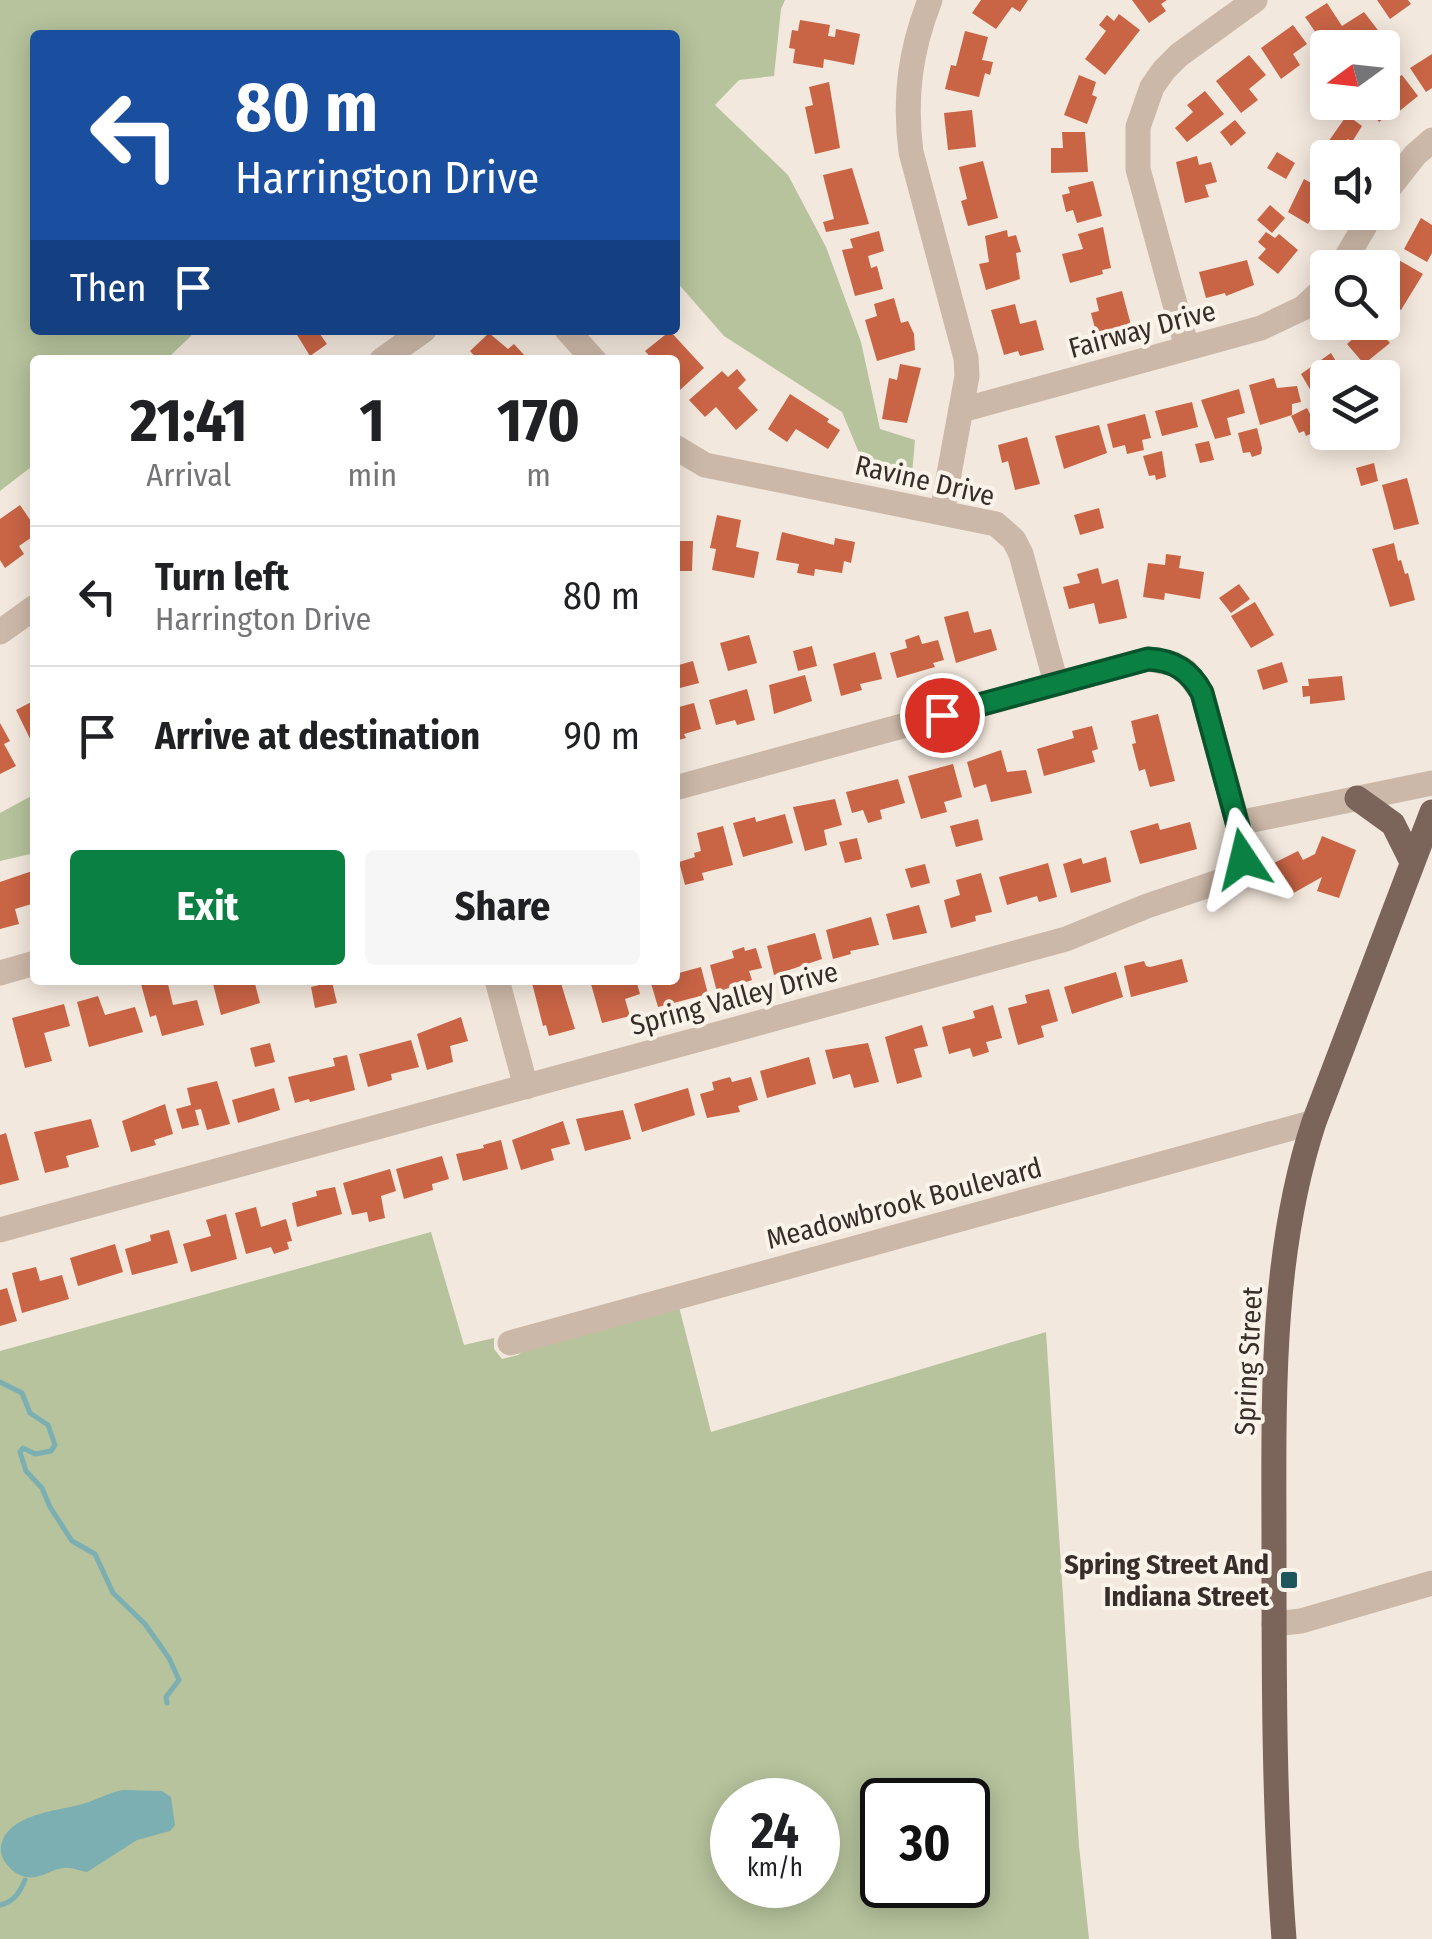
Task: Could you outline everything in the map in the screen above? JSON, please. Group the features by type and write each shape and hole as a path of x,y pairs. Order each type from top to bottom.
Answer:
{"main road":[{"path":"1357,798 1393,824 1412,862"},
{"name":"Spring Street","path":"1284,1939 1275,1796 1274,1624 1274,1434 1282,1263 1289,1212 1314,1122 1432,812"}],"street":[{"path":"930,0 911,63 908,130 966,358 967,376 942,512"},
{"path":"1186,348 1138,170 1138,127 1152,87 1164,70 1255,0"},
{"path":"1400,173 1432,140"},
{"name":"Fairway Drive","path":"962,410 1283,320 1310,301"},
{"path":"389,355 417,335"},
{"path":"571,335 589,355"},
{"name":"Ravine Drive","path":"680,450 704,464 996,524 1014,540 1056,684"},
{"path":"0,632 30,611"},
{"path":"680,787 1148,659 1174,664 1186,671 1202,693 1238,824 1432,783"},
{"name":"Spring Valley Drive","path":"0,1230 1066,939 1146,906 1219,884 1238,870 1243,859 1238,824"},
{"path":"0,973 30,964"},
{"path":"498,985 526,1086"},
{"name":"Meadowbrook Boulevard","path":"510,1343 1314,1122"},
{"path":"1274,1624 1432,1583"}],"green space":[{"path":"0,0 785,0 774,76 739,80 715,105 788,175 826,247 861,342 880,429 915,440 911,485 887,482 862,460 842,412 724,336 680,286 680,30 30,30 30,335 192,335 171,355 30,355 30,468 0,491"},
{"path":"30,797 30,854 0,861 0,813"},
{"path":"431,1232 464,1345 494,1338 494,1349 502,1359 518,1355 535,1343 678,1303 711,1432 1046,1332 1079,1846 1089,1939 0,1939 0,1351"}],"water":[{"path":"123,1790 162,1791 171,1797 175,1825 170,1831 137,1840 87,1872 64,1868 26,1877 3,1859 3,1840 19,1822"}],"building":[{"path":"981,0 1028,0 1020,12 1012,7 996,29 972,13"},
{"path":"1132,0 1167,0 1161,4 1166,11 1149,23"},
{"path":"1377,0 1408,0 1411,4 1390,19"},
{"path":"1327,3 1342,26 1364,12 1378,30 1314,30 1305,17"},
{"path":"1119,14 1140,30 1105,75 1085,59 1106,31 1099,25 1107,15 1114,21"},
{"path":"800,20 830,25 828,36 835,37 836,29 860,34 854,65 824,59 823,68 793,63 795,49 789,48 792,30 798,31"},
{"path":"1293,25 1307,44 1293,54 1300,65 1281,79 1261,48"},
{"path":"965,31 988,37 982,60 993,62 990,75 985,73 979,97 945,89"},
{"path":"1432,54 1432,88 1426,92 1410,68"},
{"path":"1249,55 1266,75 1249,89 1258,100 1241,113 1216,81"},
{"path":"1079,75 1096,82 1092,95 1097,97 1087,124 1064,115"},
{"path":"1400,76 1418,96 1400,111"},
{"path":"829,82 840,148 815,154 805,107 813,105 809,87"},
{"path":"1205,91 1224,114 1187,142 1175,128 1193,112 1187,105"},
{"path":"972,110 976,147 948,150 944,113"},
{"path":"1235,120 1246,133 1231,146 1220,132"},
{"path":"1344,120 1354,120 1362,126 1353,140 1330,140"},
{"path":"1062,132 1085,132 1088,172 1051,173 1051,148 1063,148"},
{"path":"1277,152 1295,163 1286,179 1267,168"},
{"path":"1197,156 1199,165 1211,162 1217,182 1205,185 1209,197 1185,203 1176,162"},
{"path":"983,161 998,218 968,226 961,201 967,199 959,167"},
{"path":"852,168 869,224 826,232 823,222 834,219 823,175"},
{"path":"1304,179 1310,182 1308,224 1288,212"},
{"path":"1093,181 1102,216 1077,223 1073,210 1066,212 1062,195 1070,193 1068,187"},
{"path":"1270,205 1285,218 1272,233 1257,220"},
{"path":"1421,218 1432,225 1432,253 1427,262 1404,249"},
{"path":"1103,227 1111,268 1070,283 1062,254 1083,249 1078,234"},
{"path":"1007,230 1008,237 1016,235 1021,252 1016,253 1020,279 986,290 979,264 989,262 985,236"},
{"path":"879,231 884,251 868,256 871,268 877,266 883,289 855,296 842,250 853,248 850,239"},
{"path":"1266,232 1275,238 1279,234 1298,250 1278,274 1258,258 1266,249 1258,242"},
{"path":"1247,260 1254,285 1226,296 1225,293 1206,298 1199,272"},
{"path":"1400,261 1423,274 1400,309"},
{"path":"1122,291 1132,329 1106,336 1105,330 1096,332 1091,313 1099,311 1096,298"},
{"path":"894,298 901,323 908,321 914,334 915,350 877,361 865,320 877,316 874,304"},
{"path":"1015,304 1020,324 1036,320 1044,350 1004,355 991,310"},
{"path":"297,335 321,335 327,344 309,355"},
{"path":"491,335 508,349 514,344 524,355 474,355 470,351"},
{"path":"665,335 674,335 704,368 680,390 680,355 649,355 645,351"},
{"path":"1352,340 1390,343 1369,360 1361,360 1347,344"},
{"path":"900,364 921,368 907,423 882,419 889,378 897,380"},
{"path":"1310,368 1310,389 1301,374"},
{"path":"737,369 746,380 738,388 758,410 736,430 716,407 705,417 689,400 722,371 728,377"},
{"path":"1274,378 1277,388 1297,386 1301,402 1292,404 1292,415 1260,425 1249,385"},
{"path":"1239,389 1245,413 1227,418 1231,435 1215,439 1201,400"},
{"path":"790,394 840,430 828,449 796,429 787,442 768,429"},
{"path":"1192,402 1198,427 1162,436 1155,411"},
{"path":"1307,408 1310,434 1299,433 1291,416"},
{"path":"1145,414 1151,438 1142,440 1144,450 1127,454 1125,445 1113,448 1107,424"},
{"path":"1099,425 1107,453 1064,469 1055,436"},
{"path":"1257,428 1261,454 1252,457 1250,452 1243,453 1238,433"},
{"path":"1027,437 1040,484 1015,490 1008,461 1002,463 998,445"},
{"path":"1209,441 1214,460 1200,463 1195,444"},
{"path":"1162,451 1166,477 1156,480 1155,475 1149,476 1143,456"},
{"path":"1374,463 1378,481 1361,486 1356,468"},
{"path":"1407,478 1419,524 1394,530 1382,485"},
{"path":"20,505 30,520 30,538 19,546 24,554 5,568 0,560 0,519"},
{"path":"1099,508 1104,528 1080,535 1074,515"},
{"path":"717,515 741,520 736,547 759,552 754,578 712,570 716,549 710,548"},
{"path":"782,532 834,545 835,538 855,542 851,563 844,561 842,573 815,569 814,576 797,573 799,564 776,560"},
{"path":"680,541 693,541 692,571 680,571"},
{"path":"1394,543 1415,600 1390,607 1372,549"},
{"path":"1166,554 1181,556 1179,568 1204,572 1200,599 1165,593 1164,600 1143,597 1148,563 1165,565"},
{"path":"1098,568 1102,584 1118,579 1127,618 1099,624 1094,603 1069,609 1063,587 1080,583 1077,574"},
{"path":"1239,584 1250,599 1231,613 1219,598"},
{"path":"1255,602 1274,635 1251,648 1231,616"},
{"path":"968,611 974,633 991,629 997,650 956,663 944,617"},
{"path":"749,635 757,663 728,671 720,643"},
{"path":"919,635 922,644 938,640 944,660 933,663 935,667 897,678 890,653 907,648 905,640"},
{"path":"812,646 817,666 798,671 793,651"},
{"path":"875,652 882,679 860,684 862,690 841,696 833,664"},
{"path":"693,661 699,683 680,688 680,665"},
{"path":"1282,662 1288,682 1263,690 1257,670"},
{"path":"805,675 812,701 774,714 769,685"},
{"path":"1342,676 1345,700 1310,704 1310,696 1303,697 1302,686 1309,686 1308,679"},
{"path":"747,689 755,720 716,725 709,700"},
{"path":"30,703 30,739 16,710"},
{"path":"694,703 701,729 684,734 686,738 680,740 680,707"},
{"path":"1158,714 1175,781 1150,787 1145,769 1139,771 1131,721"},
{"path":"0,723 10,741 4,744 16,766 0,774"},
{"path":"1092,726 1098,749 1092,751 1095,762 1044,776 1037,749 1074,738 1072,731"},
{"path":"1001,750 1007,772 1026,770 1032,793 991,802 986,784 974,788 967,762"},
{"path":"953,764 962,797 944,802 947,812 921,819 908,776"},
{"path":"898,779 905,803 880,810 882,819 868,823 863,810 852,813 846,792"},
{"path":"835,799 842,825 824,830 827,845 805,851 793,807"},
{"path":"785,814 793,843 743,857 733,823"},
{"path":"978,819 983,840 956,847 950,826"},
{"path":"1190,822 1197,849 1140,864 1130,831 1158,823 1160,830"},
{"path":"723,826 733,865 702,873 704,880 685,885 680,862 701,851 697,833"},
{"path":"1322,836 1356,850 1339,898 1317,891 1322,877 1290,895 1274,863 1298,851 1303,860 1315,854"},
{"path":"857,838 862,859 845,863 839,842"},
{"path":"1106,857 1111,882 1071,893 1063,864 1081,858 1083,864"},
{"path":"1048,863 1057,897 1039,902 1037,896 1007,905 999,877"},
{"path":"925,864 930,883 911,888 905,869"},
{"path":"30,872 30,904 15,909 19,924 0,929 0,882"},
{"path":"981,873 992,912 951,928 944,900 960,895 956,880"},
{"path":"919,905 927,933 893,940 886,914"},
{"path":"871,917 879,945 833,959 826,930"},
{"path":"815,933 822,959 774,975 767,946"},
{"path":"744,947 745,951 756,948 762,968 749,971 752,980 717,992 710,965 734,958 732,951"},
{"path":"1182,959 1188,982 1131,997 1124,966 1144,961 1150,967"},
{"path":"701,967 708,994 658,1007 651,985 680,985 680,973"},
{"path":"1116,972 1123,997 1072,1014 1064,987"},
{"path":"141,985 168,985 173,1005 197,1000 204,1025 162,1036 156,1015 150,1017"},
{"path":"213,985 255,985 260,1003 221,1015"},
{"path":"333,985 337,1003 315,1008 311,987"},
{"path":"533,985 562,985 575,1029 549,1036 546,1025 543,1026"},
{"path":"591,985 637,985 640,994 625,999 630,1016 602,1023"},
{"path":"1049,989 1058,1021 1041,1026 1044,1037 1018,1045 1008,1008 1027,1003 1025,995"},
{"path":"98,996 105,1015 135,1007 143,1032 89,1047 77,1002"},
{"path":"64,1004 70,1026 44,1033 52,1061 25,1068 12,1018"},
{"path":"993,1005 1002,1038 986,1042 989,1052 973,1057 970,1048 949,1054 942,1027 975,1018 973,1011"},
{"path":"461,1017 468,1041 450,1046 453,1062 427,1070 417,1034"},
{"path":"922,1025 928,1046 914,1049 922,1077 897,1084 885,1037"},
{"path":"411,1040 419,1067 391,1074 392,1080 368,1087 359,1054"},
{"path":"270,1043 275,1062 255,1067 250,1048"},
{"path":"868,1043 879,1082 854,1088 850,1074 833,1079 825,1050"},
{"path":"347,1055 355,1090 295,1103 288,1077 335,1066 333,1058"},
{"path":"809,1057 816,1084 767,1098 760,1071"},
{"path":"730,1077 732,1082 751,1077 758,1100 738,1106 740,1112 707,1118 700,1094 714,1090 712,1082"},
{"path":"217,1081 230,1124 207,1130 201,1109 195,1110 199,1125 182,1129 176,1109 191,1105 187,1088"},
{"path":"274,1088 280,1110 238,1123 232,1100"},
{"path":"688,1088 695,1115 642,1132 634,1104"},
{"path":"165,1104 173,1134 154,1140 156,1145 131,1152 122,1121"},
{"path":"623,1110 631,1139 585,1151 576,1119"},
{"path":"91,1119 99,1147 66,1156 69,1167 45,1173 34,1132"},
{"path":"563,1121 570,1144 551,1149 554,1160 521,1170 512,1140"},
{"path":"6,1133 19,1180 0,1185 0,1135"},
{"path":"501,1140 508,1169 463,1181 456,1154"},
{"path":"442,1156 449,1179 432,1184 433,1190 404,1199 396,1169"},
{"path":"390,1169 396,1191 381,1196 385,1218 369,1222 367,1212 352,1215 343,1183"},
{"path":"335,1187 342,1214 297,1227 292,1203"},
{"path":"256,1207 261,1227 286,1219 292,1241 287,1242 289,1249 274,1254 271,1247 246,1254 235,1213"},
{"path":"226,1214 237,1259 191,1272 183,1244 211,1236 206,1220"},
{"path":"169,1230 178,1263 132,1275 125,1249"},
{"path":"115,1244 123,1272 78,1286 70,1258"},
{"path":"36,1267 40,1281 62,1275 69,1299 22,1313 12,1273"},
{"path":"7,1288 17,1321 0,1326 0,1290"}],"waterway":[{"path":"0,1382 22,1393 30,1413 48,1425 55,1445 51,1451 35,1454 23,1448 20,1452 26,1471 42,1488 72,1541 95,1554 113,1593 145,1624 169,1658 179,1680 166,1697 167,1703"},
{"path":"0,1905 16,1896 25,1880"}],"place":[{"name":"Spring Street And Indiana Street","path":"1289,1580"}],"route":[{"path":"942,715 1148,659 1174,664 1196,681 1202,693 1244,848 1243,859"}]}
